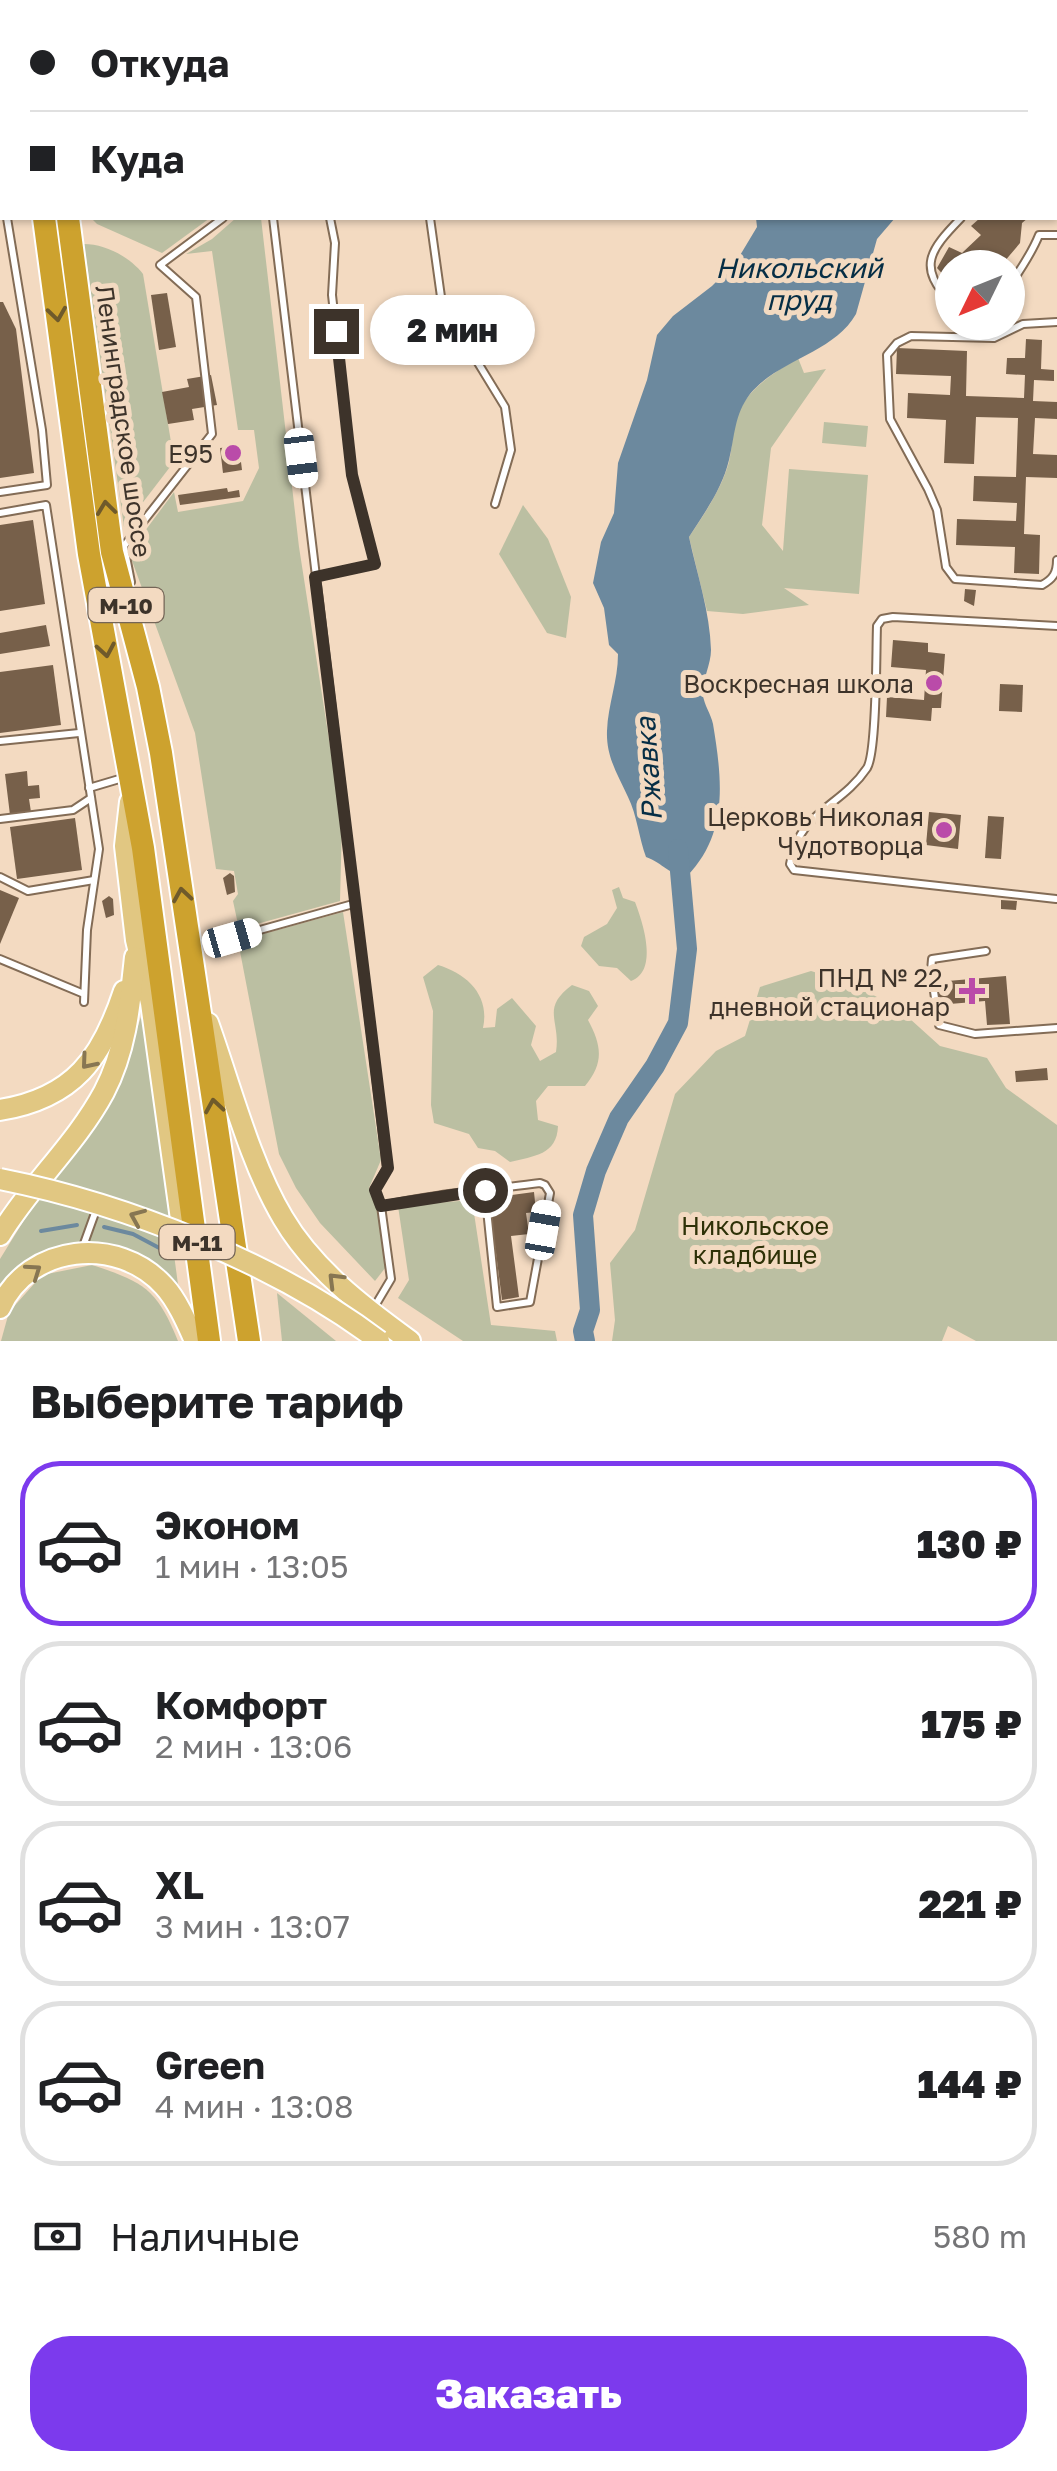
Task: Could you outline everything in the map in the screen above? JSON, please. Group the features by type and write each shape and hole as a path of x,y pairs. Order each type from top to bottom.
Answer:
{"highway":[{"name":"Ленинградское шоссе","path":"44,220 90,554 143,848 209,1341"},
{"name":"Ленинградское шоссе","path":"68,220 112,552 148,687 161,754 249,1341"}],"main road":[{"name":"М-10","path":"130,783 125,846 136,940 151,1004 196,1341"},
{"path":"0,1110 44,1099 70,1083 88,1064 108,1038 136,940"},
{"path":"0,1235 74,1138 104,1091 129,1018 136,940"},
{"path":"197,991 262,1176 282,1217 340,1286 410,1341"},
{"name":"М-11","path":"0,1179 59,1190 122,1210 240,1260 308,1294 378,1341"},
{"path":"0,1308 6,1293 37,1265 82,1250 122,1257 164,1285 196,1341"}],"lane":[{"path":"0,492 47,484 42,430 7,220"},
{"path":"148,687 124,546 212,434 196,297 160,265 220,220"},
{"path":"275,220 349,840 353,904 388,1168 375,1190 381,1206 391,1279 371,1312"},
{"path":"315,577 375,564 352,475 332,296 335,244 330,220"},
{"path":"430,220 442,304 506,407 511,450 496,504"},
{"path":"936,250 940,240 960,220"},
{"path":"1025,260 1039,235 1057,235"},
{"path":"935,252 930,265 935,284"},
{"path":"1057,322 1022,324 994,338 911,336 887,354 886,377 890,418 928,489 936,510 946,567 955,579 1042,585 1057,570 1057,560"},
{"path":"0,513 46,505 99,850 87,930 84,998 0,959"},
{"path":"1056,899 794,870 790,864 792,850 810,818 842,793 870,760 877,626 882,619 893,616 1057,626"},
{"path":"0,741 80,733"},
{"path":"89,788 130,783"},
{"path":"0,819 73,810 91,798"},
{"path":"0,877 28,891 94,880"},
{"path":"232,938 353,904"},
{"path":"986,950 932,959 930,971 939,1025 975,1034 1057,1028"},
{"path":"381,1206 485,1190 540,1183 549,1188 530,1302 498,1307 485,1190"},
{"path":"82,1250 95,1213"}],"green space":[{"path":"93,220 207,220 162,253"},
{"path":"234,220 261,220 299,547 342,823 340,901 239,929 233,901 238,894 234,871 216,869 195,733 131,558 133,547 174,492 178,512 243,501 259,468 254,430 238,430 212,251 186,254"},
{"path":"84,244 116,253 143,274 173,454 170,467 124,527"},
{"path":"798,358 804,373 826,369 771,448 762,525 783,551 789,469 868,475 859,594 784,588 809,605 743,614 707,611 689,537 722,482 735,423 744,402 768,377"},
{"path":"824,422 868,426 866,447 822,443"},
{"path":"523,505 548,539 571,597 566,638 547,633 499,554"},
{"path":"619,887 623,898 635,902 646,946 645,967 631,981 617,968 599,966 581,946 584,937 607,924 617,908 612,890"},
{"path":"343,912 381,1160 369,1188 386,1232 389,1263 375,1281 320,1223 279,1154 238,941"},
{"path":"438,965 459,974 480,996 483,1028 495,1027 497,1009 512,998 536,1026 531,1045 540,1061 556,1052 554,1008 562,993 572,985 589,991 598,1006 588,1020 599,1054 591,1078 585,1086 548,1086 536,1101 538,1120 558,1126 557,1136 543,1153 510,1162 495,1151 478,1148 469,1134 434,1123 433,1011 423,977"},
{"name":"Никольское кладбище","path":"811,971 853,984 899,1009 940,1046 987,1058 1006,1088 1057,1125 1057,1341 976,1341 948,1326 942,1341 612,1341 615,1320 610,1263 635,1230 675,1094 716,1051 745,1036 760,987"},
{"path":"142,1014 179,1292 154,1262 103,1244 68,1245 38,1256 0,1284 0,1259 115,1092"},
{"path":"472,1200 491,1325 555,1331 557,1341 463,1341 398,1298 409,1280 398,1206"},
{"path":"92,1265 147,1290 163,1310 178,1341 1,1341 9,1312 42,1275"},
{"path":"277,1293 336,1341 282,1341"}],"water":[{"name":"Никольский пруд","path":"756,220 893,220 877,239 856,314 846,327 776,372 750,394 738,418 722,481 689,537 710,636 711,656 703,695 713,724 720,785 710,842 687,876 671,872 646,857 631,804 611,758 607,731 618,654 609,645 604,608 593,583 601,542 614,513 618,463 647,380 657,335 673,316 736,262 757,227"}],"building":[{"path":"978,220 1026,220 1014,250 965,250 981,235 971,226"},
{"path":"167,293 176,347 159,350 151,295"},
{"path":"0,302 16,329 34,473 0,478"},
{"path":"1026,339 1042,340 1041,369 1054,370 1054,381 1034,380 1033,401 1057,402 1057,419 1035,418 1033,454 1057,455 1057,478 1026,477 1024,534 1040,535 1039,574 1014,573 1015,547 956,545 957,519 1016,521 1017,503 973,501 974,476 1016,477 1018,418 976,417 974,464 944,463 946,420 907,418 908,393 950,395 951,376 896,374 897,348 967,351 966,396 1024,398 1025,375 1006,374 1007,358 1025,358"},
{"path":"211,375 217,405 192,409 194,420 168,424 162,392 189,387 187,379"},
{"path":"239,446 242,470 223,473 220,448"},
{"path":"227,488 228,492 239,490 240,497 180,505 178,495"},
{"path":"33,520 45,604 0,611 0,525"},
{"path":"965,589 976,590 974,606 964,601"},
{"path":"46,625 50,646 0,654 0,633"},
{"name":"Воскресная школа","path":"893,640 928,643 928,652 945,654 941,708 932,708 931,721 886,717 887,697 924,700 926,670 891,667"},
{"path":"53,665 61,725 0,733 0,672"},
{"path":"1000,684 1023,685 1022,712 999,711"},
{"path":"27,771 28,786 39,785 40,798 29,799 31,812 10,815 5,774"},
{"name":"Церковь Николая Чудотворца","path":"929,812 961,815 958,849 926,845"},
{"path":"988,816 1004,817 1001,859 985,858"},
{"path":"75,818 82,870 17,879 10,827"},
{"path":"230,873 234,876 235,892 227,895 223,878"},
{"path":"0,890 19,898 0,944"},
{"path":"109,896 113,899 114,915 106,918 102,901"},
{"path":"1001,900 1017,901 1016,910 1001,909"},
{"name":"ПНД № 22, дневной стационар","path":"1006,976 1010,1024 987,1025 985,1001 938,1005 936,982"},
{"path":"1047,1068 1048,1080 1016,1082 1015,1071"},
{"path":"534,1192 536,1212 526,1213 529,1234 511,1236 519,1297 502,1300 489,1198"}],"waterway":[{"name":"Ржавка","path":"585,1341 583,1331 590,1310 583,1215 596,1171 619,1118 655,1066 678,1023 687,949 678,849"},
{"path":"41,1231 77,1225"},
{"path":"104,1227 133,1234 165,1251"}],"place":[{"name":"E95","path":"233,453"},
{"name":"Воскресная школа","path":"934,683"},
{"name":"Церковь Николая Чудотворца","path":"944,830"},
{"name":"ПНД № 22, дневной стационар","path":"972,991"}],"route":[{"path":"336,331 352,475 375,564 315,577 388,1168 375,1190 381,1206 485,1190"}]}
